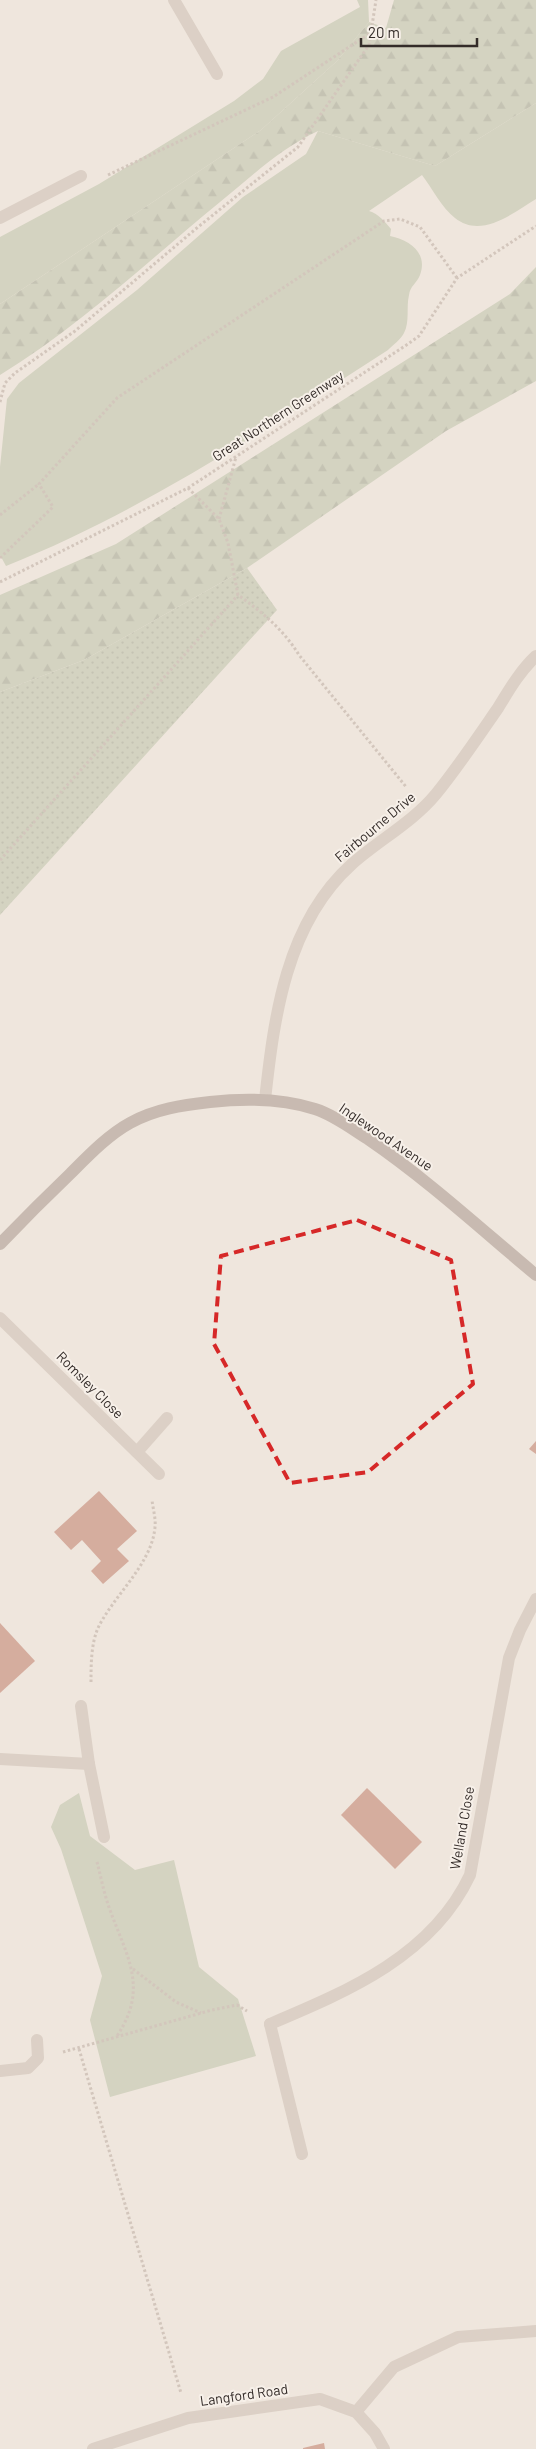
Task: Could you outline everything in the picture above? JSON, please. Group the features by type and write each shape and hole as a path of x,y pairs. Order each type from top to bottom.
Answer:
{"street":[{"path":"174,0 216,74"},
{"path":"0,218 81,176"},
{"name":"Fairbourne Drive","path":"265,1100 270,1055 289,965 300,936 317,906 351,865 422,809 446,781 520,674 536,656"},
{"name":"Inglewood Avenue","path":"0,1244 88,1157 128,1124 144,1115 177,1107 227,1100 265,1100 281,1101 317,1109 359,1133 433,1187 536,1274"},
{"name":"Romsley Close","path":"0,1318 158,1474"},
{"path":"137,1452 167,1418"},
{"name":"Welland Close","path":"270,2024 344,1992 393,1962 419,1942 445,1918 459,1899 470,1875 509,1658 520,1630 536,1599"},
{"path":"81,1706 89,1764 104,1837"},
{"path":"0,1758 89,1764"},
{"path":"270,2024 302,2154"},
{"path":"0,2071 28,2068 38,2058 37,2040"},
{"path":"356,2412 394,2367 458,2337 536,2330"},
{"name":"Langford Road","path":"93,2449 188,2418 320,2400 356,2412 375,2433 384,2449"}],"path":[{"path":"0,402 5,383 15,373 75,331 198,227 298,147 369,45 373,32 376,0"},
{"path":"105,177 273,97 373,32"},
{"path":"363,38 369,45"},
{"path":"0,516 38,484 117,398 384,221 400,219 420,227 457,278"},
{"name":"Great Northern Greenway","path":"0,582 188,488 414,340 426,326 457,278 536,226"},
{"path":"219,519 236,457"},
{"path":"0,558 53,507 38,484"},
{"path":"188,488 219,519 228,543 238,595 268,616 287,636 299,655 422,809"},
{"path":"0,860 238,595"},
{"path":"81,1706 91,1696 92,1658 98,1630 119,1593 144,1561 155,1528 152,1484 158,1474"},
{"path":"104,1837 94,1848 109,1908 133,1970 133,1994 128,2019 117,2036"},
{"path":"133,1970 176,2002 201,2013"},
{"path":"38,2058 78,2049 117,2036 237,2005 270,2024"},
{"path":"78,2049 188,2418"}],"highlighted area":[{"path":"357,1220 451,1260 473,1384 368,1472 290,1483 214,1344 221,1256"}],"green space":[{"path":"357,0 368,0 369,22 337,61 261,130 0,304 0,237 99,184 234,101 263,79 281,51 360,7"},
{"path":"394,0 536,0 536,103 435,166 318,131 304,138 267,163 58,336 0,375 0,304 261,130 337,61 369,22 386,28"},
{"path":"536,103 536,199 497,222 475,226 465,224 446,209 422,175 369,211 379,216 391,229 390,236 410,244 416,249 422,260 420,275 412,287 408,300 406,329 388,350 249,439 154,495 106,521 6,566 0,555 0,467 7,399 19,383 137,290 243,197 306,154 318,131 435,166"},
{"path":"536,267 536,381 446,431 247,568 84,660 0,692 0,595 116,544 510,294"},
{"path":"247,568 277,610 0,915 0,692 84,660"},
{"path":"79,1793 90,1836 135,1870 174,1860 199,1967 238,1999 256,2056 110,2097 90,2020 102,1976 61,1849 51,1827 60,1805"}],"building":[{"path":"536,1441 536,1454 529,1449"},
{"path":"99,1491 137,1531 117,1549 129,1561 103,1584 91,1571 101,1561 82,1540 71,1550 54,1532"},
{"path":"0,1623 35,1661 0,1693"},
{"path":"367,1788 422,1842 395,1869 341,1815"},
{"path":"324,2443 325,2449 303,2449 303,2448"}]}
